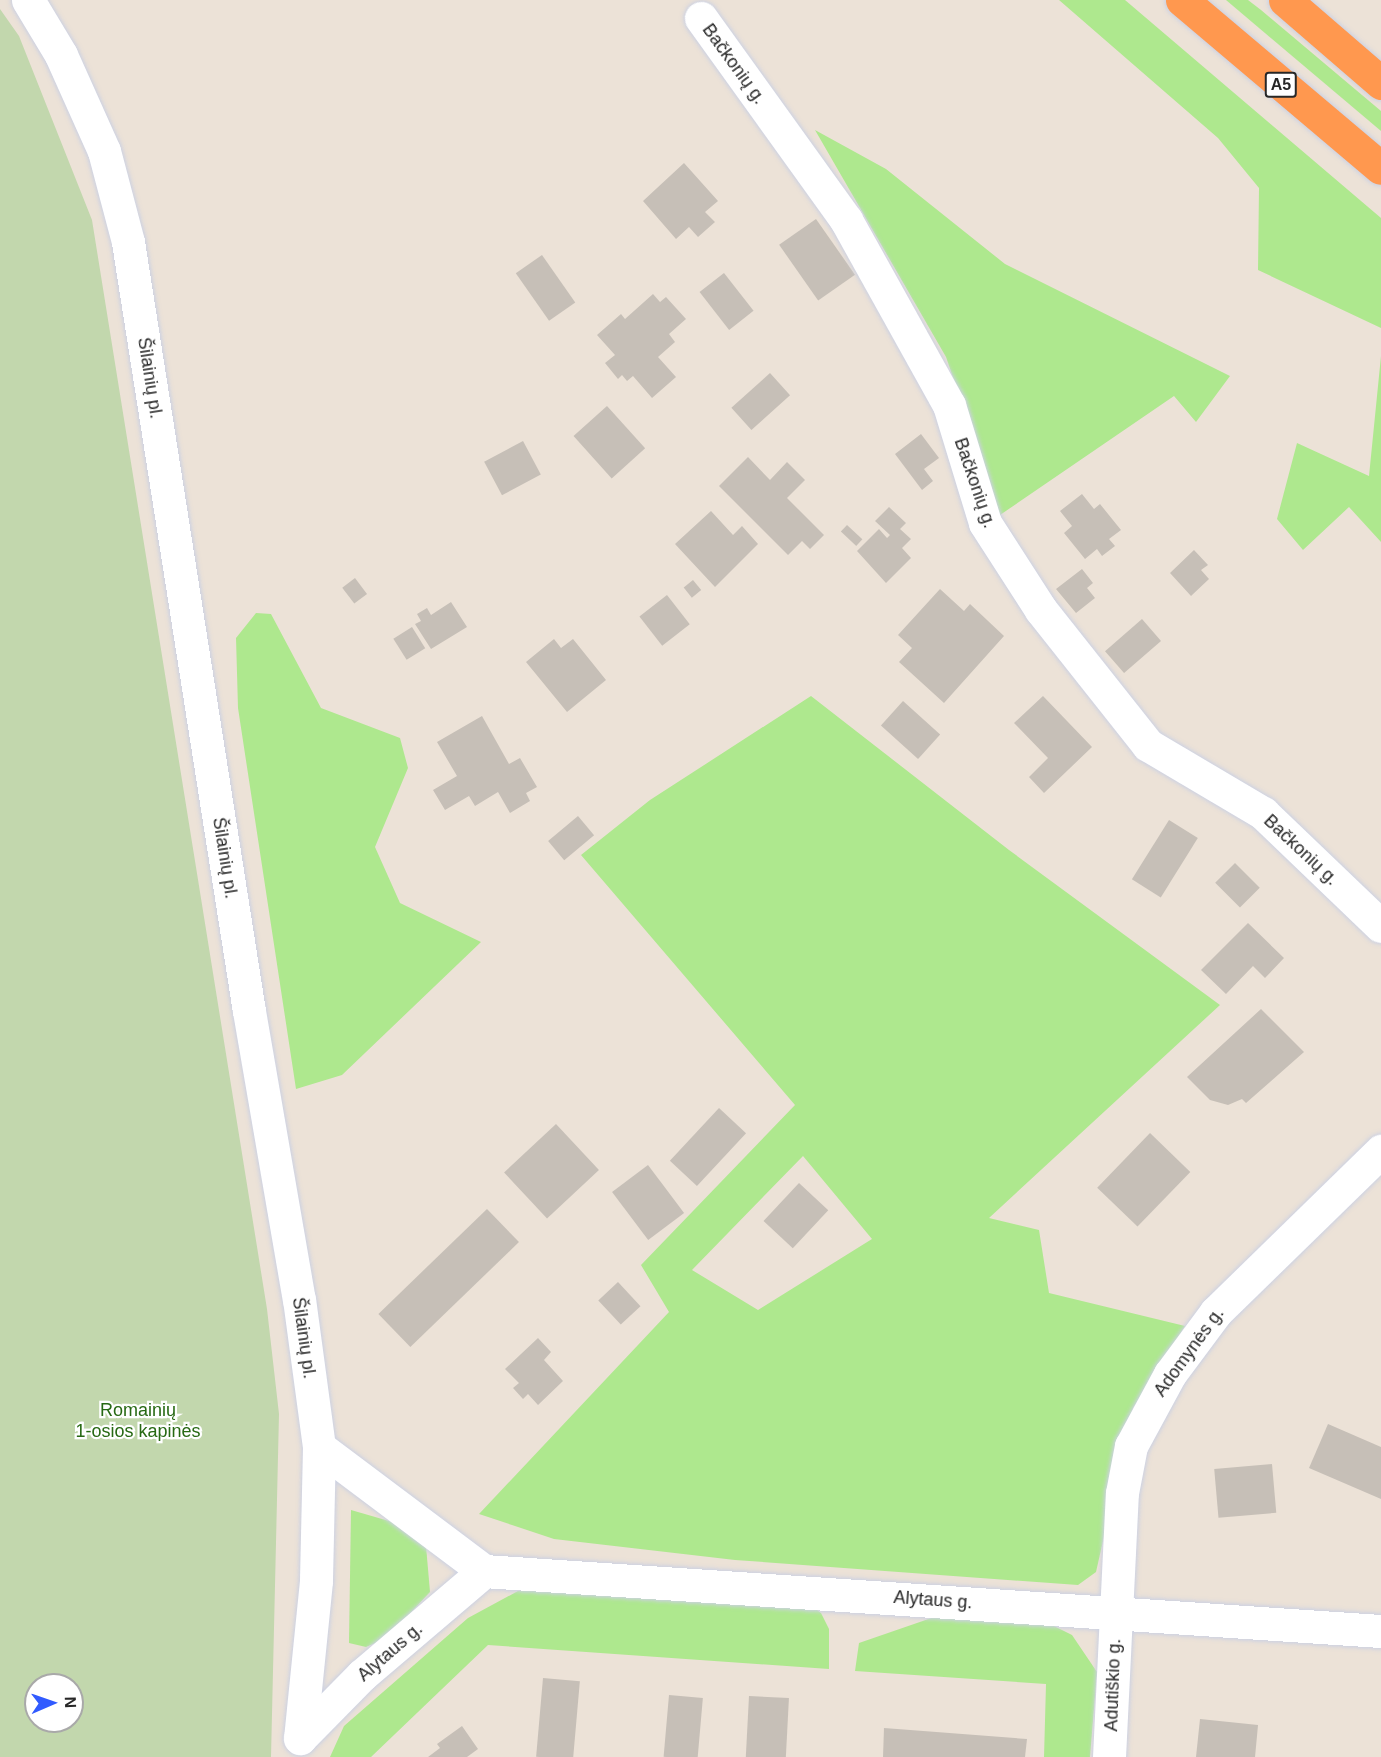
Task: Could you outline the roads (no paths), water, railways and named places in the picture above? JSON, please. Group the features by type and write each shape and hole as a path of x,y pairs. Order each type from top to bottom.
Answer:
{"highway":[{"name":"A5","path":"1182,0 1381,168"},
{"path":"1286,0 1381,83"}],"street":[{"name":"Šilainių pl.","path":"28,0 61,55 104,151 128,242 249,1011 299,1299 319,1447 315,1581 300,1738"},
{"name":"Bačkonių g.","path":"701,18 846,220 949,405 985,523 1041,610 1148,745 1263,813 1381,926"},
{"name":"Adomynės g.","path":"1115,1612 1122,1493 1131,1446 1146,1414 1216,1312 1381,1150"},
{"path":"319,1447 484,1571"},
{"name":"Alytaus g.","path":"300,1738 362,1675 484,1571 1381,1631"},
{"name":"Adutiškio g.","path":"1108,1757 1115,1612"}],"park label":[{"name":"Romainių 1-osios kapinės","path":"138,1421"}]}
